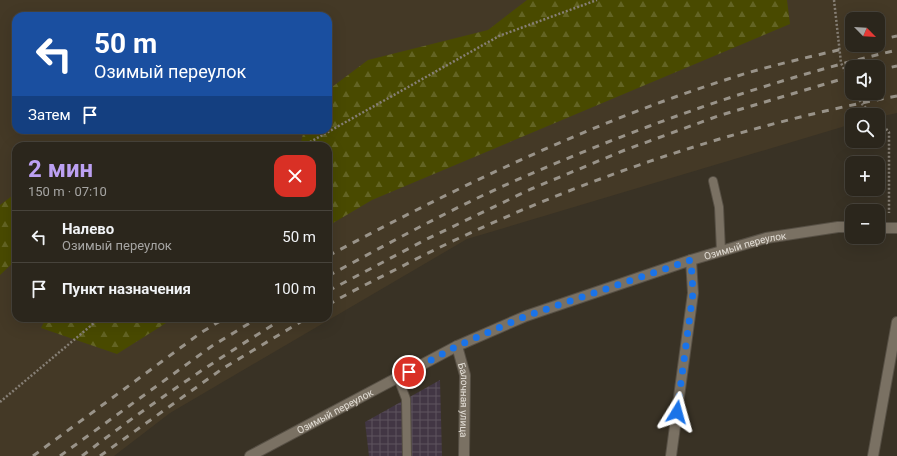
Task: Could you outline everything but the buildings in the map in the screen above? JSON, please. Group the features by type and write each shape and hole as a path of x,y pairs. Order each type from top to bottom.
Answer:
{"street":[{"name":"Озимый переулок","path":"250,456 457,346 526,316 691,260 766,238 845,227"},
{"path":"672,456 693,293 691,260"},
{"path":"873,456 897,322"},
{"name":"Балочная улица","path":"457,346 465,375 464,456"}],"lane":[{"path":"713,181 719,207 721,251"},
{"path":"398,378 406,399 407,456"}],"path":[{"path":"332,130 499,36 597,0"},
{"path":"834,0 841,63 845,71"},
{"path":"860,100 867,108"},
{"path":"885,128 889,132 893,228"},
{"path":"310,142 324,134"},
{"path":"0,402 95,322"}],"shaded area":[{"path":"0,0 897,0 897,113 885,116 885,108 845,108 845,126 467,239 332,318 332,142 12,142 12,322 325,322 170,413 114,456 0,456"},
{"path":"440,380 442,456 369,456 365,422"}],"green space":[{"path":"527,0 787,0 790,24 372,200 332,224 332,142 301,142 303,134 332,134 332,87 368,60 488,30"},
{"path":"12,196 12,264 0,275 0,205"},
{"path":"44,322 168,322 117,354 41,328"}],"railway":[{"path":"885,39 897,36"},
{"path":"332,254 376,230 524,158 625,116 744,74 845,48"},
{"path":"332,274 476,199 571,157 663,121 755,89 897,50"},
{"path":"885,69 897,66"},
{"path":"332,289 427,239 531,189 625,150 718,116 845,78"},
{"path":"332,303 469,233 588,184 710,142 772,124 897,96"},
{"path":"33,456 202,332 218,322"},
{"path":"60,456 212,346 251,322"},
{"path":"82,456 181,384 278,322"},
{"path":"100,456 222,369 300,322"}],"route":[{"path":"409,372 457,346 526,316 691,260 693,293 677,412"}]}
